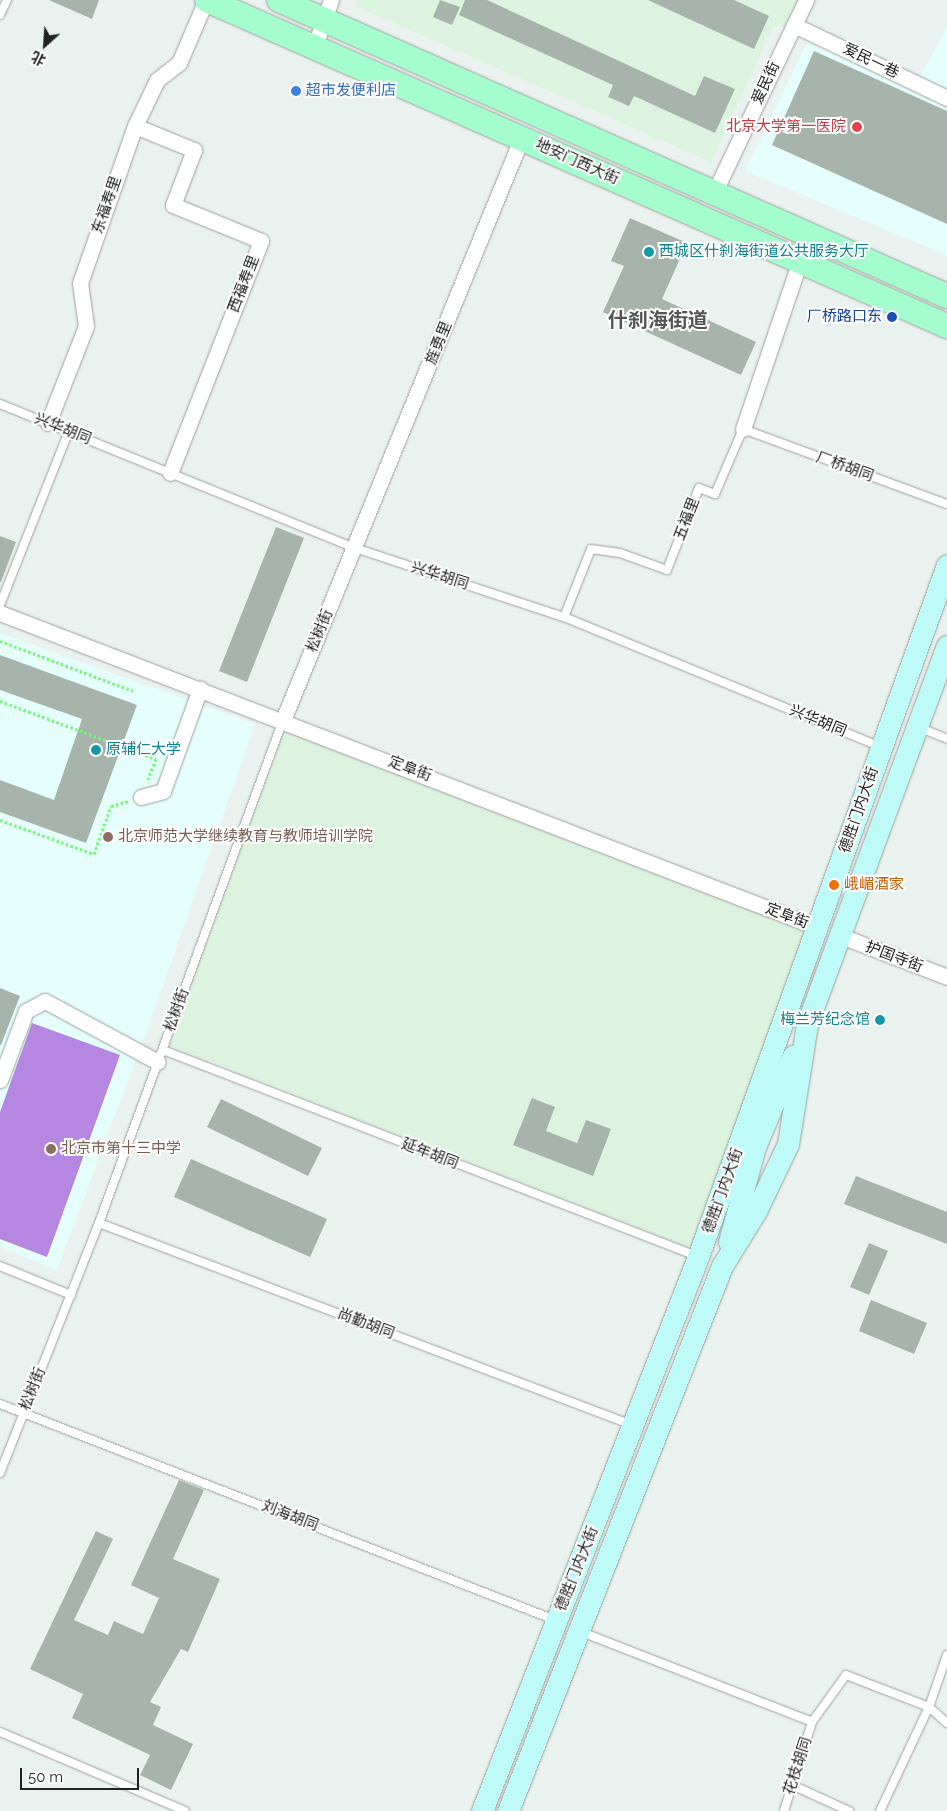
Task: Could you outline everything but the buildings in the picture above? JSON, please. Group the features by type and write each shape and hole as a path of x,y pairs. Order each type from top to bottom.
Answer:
{"main road":[{"name":"地安门西大街","path":"207,0 522,137 947,326"},
{"name":"地安门西大街","path":"279,0 327,10 714,193 947,296"},
{"name":"德胜门内大街","path":"482,1811 698,1257 819,928 881,747 947,565"},
{"name":"德胜门内大街","path":"508,1811 722,1266 755,1147 807,1024 841,936 916,726 947,646"},
{"path":"840,865 864,874"},
{"path":"819,928 841,936"},
{"path":"786,1016 807,1024"},
{"name":"德胜门内大街","path":"722,1266 756,1211 788,1144 807,1024"},
{"path":"557,1621 578,1631"}],"street":[{"name":"东福寿里","path":"48,423 86,326 80,284 135,126 157,80 179,63 207,0"},
{"name":"爱民街","path":"714,193 806,0"},
{"path":"314,48 327,10"},
{"name":"爱民一巷","path":"794,25 947,98"},
{"name":"西福寿里","path":"135,126 194,150 173,205 261,241 170,473"},
{"name":"旌勇里","path":"356,548 522,137"},
{"name":"五福里","path":"743,429 800,261"},
{"name":"松树街","path":"283,720 356,548"},
{"name":"定阜街","path":"0,614 283,720 819,928"},
{"path":"140,797 163,791 200,689"},
{"name":"护国寺街","path":"841,936 947,977"},
{"path":"0,1080 26,1011 44,1001 160,1056"}],"lane":[{"path":"0,15 7,0"},
{"name":"兴华胡同","path":"0,404 356,548 564,617 881,747"},
{"name":"厂桥胡同","path":"743,429 947,504"},
{"name":"五福里","path":"564,617 591,549 620,553 667,570 699,488 715,494 743,429"},
{"path":"0,606 69,431"},
{"name":"松树街","path":"0,1473 99,1223 283,720"},
{"path":"916,726 947,739"},
{"name":"延年胡同","path":"160,1056 698,1257"},
{"name":"尚勤胡同","path":"99,1223 634,1425"},
{"path":"0,1266 71,1296"},
{"name":"刘海胡同","path":"0,1404 23,1411 557,1621"},
{"path":"578,1631 812,1722"},
{"path":"880,1811 929,1707 947,1655"},
{"name":"花枝胡同","path":"784,1811 812,1722 846,1675 929,1707"},
{"path":"929,1707 947,1723"},
{"path":"0,1732 185,1811"},
{"path":"792,1785 849,1811"}],"path":[{"path":"0,641 133,691"},
{"path":"0,701 156,758 140,797 111,806 94,854 0,820"}],"shaded area":[{"path":"357,0 799,0 786,29 774,25 711,162 355,6"},
{"name":"北京大学第一医院","path":"947,28 947,255 745,171 812,33 916,83"},
{"name":"北京师范大学继续教育与教师培训学院","path":"0,633 255,724 155,1008 57,1270 0,1247"},
{"path":"285,729 811,933 693,1249 168,1045"},
{"path":"32,1023 120,1055 47,1257 0,1239 0,1112"}],"place":[{"name":"超市发便利店","path":"296,91"},
{"name":"北京大学第一医院","path":"857,127"},
{"name":"西城区什刹海街道公共服务大厅","path":"649,252"},
{"name":"厂桥路口东","path":"892,317"},
{"name":"原辅仁大学","path":"96,750"},
{"name":"北京师范大学继续教育与教师培训学院","path":"108,837"},
{"name":"峨嵋酒家","path":"834,885"},
{"name":"梅兰芳纪念馆","path":"880,1020"},
{"name":"北京市第十三中学","path":"51,1149"}],"district":[{"name":"什刹海街道","path":"658,320"}]}
